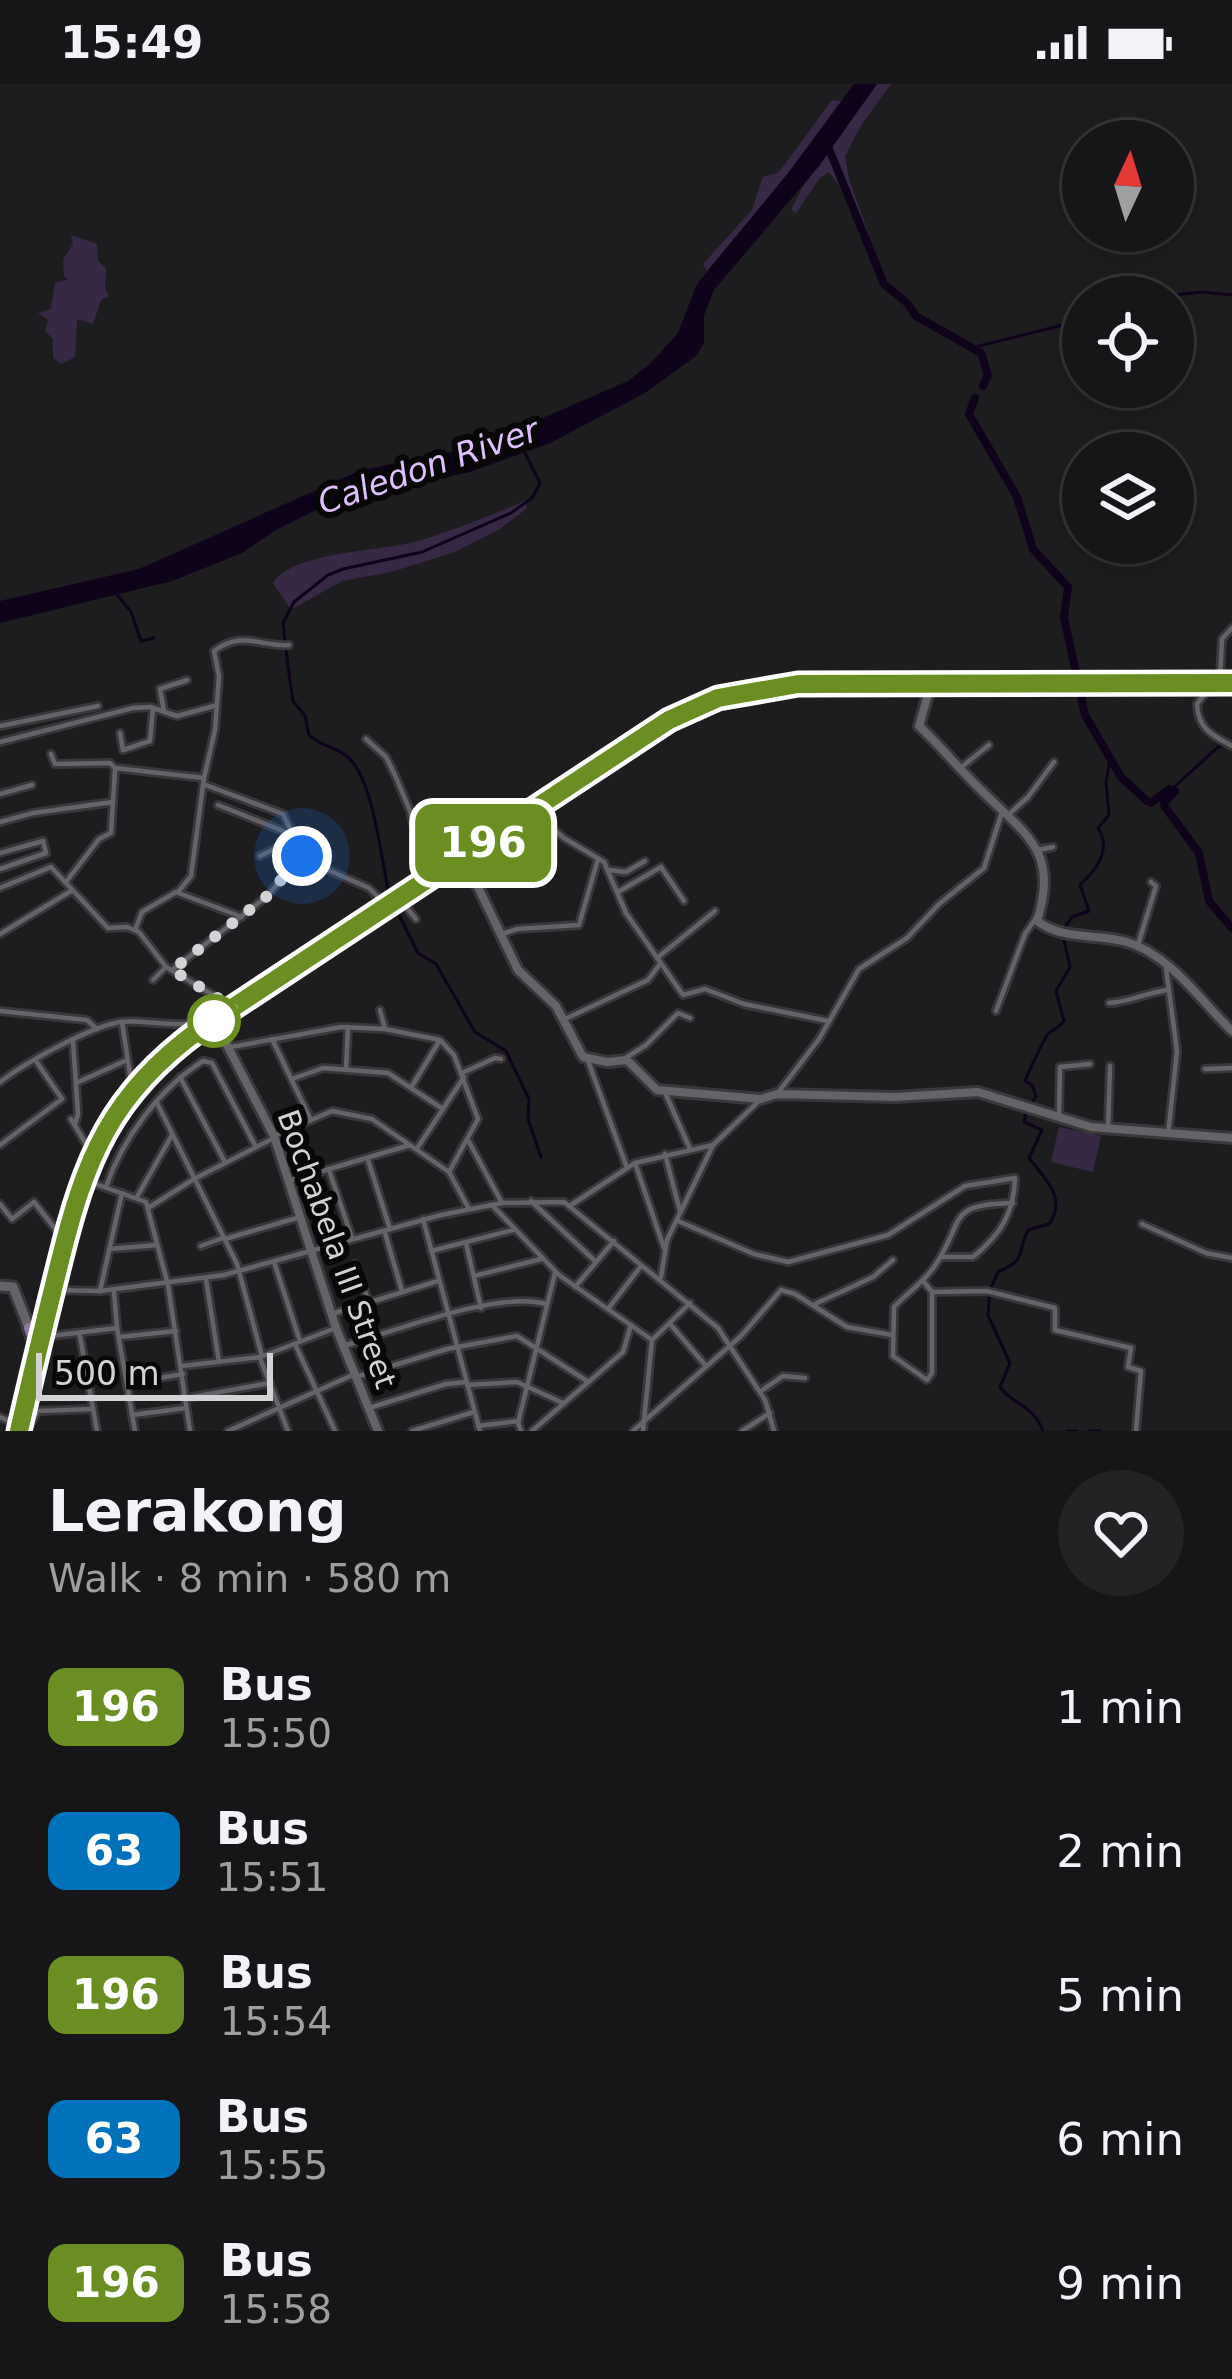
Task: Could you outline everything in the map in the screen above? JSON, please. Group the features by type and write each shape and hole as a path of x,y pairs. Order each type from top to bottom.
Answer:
{"main road":[{"path":"22,1429 81,1179 102,1133 167,1054 206,1022 696,707 747,691 798,684 1221,683"},
{"path":"0,1286 13,1287 38,1353"},
{"path":"29,1328 42,1335"}],"street":[{"path":"1232,628 1222,639 1221,683 1197,704 1207,732 1232,746"},
{"path":"135,930 142,912 178,892 191,876 216,706 219,676 214,651 227,643 260,639 287,645"},
{"path":"164,711 160,689 187,680"},
{"path":"931,684 919,726 1037,850 1046,898 1025,934 996,1010"},
{"path":"0,726 98,706"},
{"path":"0,742 103,714 153,708 177,716 216,706"},
{"path":"119,733 123,749 150,741 153,708"},
{"path":"366,739 386,757 410,811 425,872 401,896 416,919"},
{"path":"959,769 989,745"},
{"path":"51,754 55,764 110,763 115,768 203,781 283,814 301,858 369,888 386,906"},
{"path":"777,1094 859,969 907,938 939,904 984,868 1006,813 1028,797 1054,762"},
{"path":"66,882 99,839 111,832 115,768"},
{"path":"0,794 32,785"},
{"path":"0,822 113,802"},
{"path":"218,806 292,839"},
{"path":"531,811 564,838 599,857 610,870 626,913 683,995 705,989 744,1004 828,1021"},
{"path":"260,856 292,839"},
{"path":"448,839 518,970 556,1006 587,1058 627,1168"},
{"path":"0,853 43,841 46,845 46,853 0,869"},
{"path":"1037,850 1053,847"},
{"path":"499,935 517,928 579,925 599,857"},
{"path":"153,980 242,917 301,858"},
{"path":"610,870 626,872 645,861"},
{"path":"0,888 51,867 108,928 135,930 169,968 234,1008"},
{"path":"618,892 662,867 684,901"},
{"path":"1137,948 1156,886 1151,882"},
{"path":"0,934 71,891"},
{"path":"178,892 242,917"},
{"path":"563,1020 648,980 659,961 715,911"},
{"path":"1036,918 1061,933 1122,940 1168,964 1232,1031"},
{"path":"1168,964 1177,1051 1168,1135"},
{"path":"1109,1003 1169,989"},
{"path":"380,1010 385,1029"},
{"path":"0,1011 87,1020 97,1029"},
{"path":"587,1058 624,1059 646,1045 678,1013 690,1018"},
{"path":"122,1022 131,1082"},
{"path":"0,1082 97,1029 122,1022 206,1022"},
{"name":"Bochabela III Street","path":"206,1022 230,1047 274,1137 336,1328 377,1429"},
{"path":"346,1070 348,1027"},
{"path":"230,1047 348,1027 440,1040 454,1055 478,1119 449,1172"},
{"path":"272,1039 311,1120"},
{"path":"411,1088 440,1040"},
{"path":"73,1041 77,1121 72,1122 89,1149 73,1203"},
{"path":"289,1181 413,1147 463,1075 501,1059"},
{"path":"624,1059 653,1088 664,1090 761,1099 777,1094 895,1097 978,1092 1059,1120 1108,1130 1232,1138"},
{"path":"106,1187 122,1151 157,1103 203,1060 212,1063 256,1147"},
{"path":"0,1145 62,1099 36,1061"},
{"path":"76,1083 125,1061"},
{"path":"1059,1120 1060,1067 1090,1064"},
{"path":"1108,1130 1110,1066"},
{"path":"292,1078 322,1068 388,1073 443,1108"},
{"path":"1205,1069 1232,1068"},
{"path":"180,1077 226,1163"},
{"path":"664,1090 693,1149 704,1161"},
{"path":"660,1280 664,1249 704,1161 713,1145 761,1099"},
{"path":"157,1103 239,1272 261,1356 288,1431"},
{"path":"148,1208 274,1137 332,1112 359,1115 449,1172 469,1210"},
{"path":"136,1197 172,1134"},
{"path":"468,1139 502,1203"},
{"path":"571,1205 634,1163 713,1145"},
{"path":"664,1154 680,1211"},
{"path":"367,1158 402,1291"},
{"path":"634,1163 664,1249"},
{"path":"328,1170 352,1240"},
{"path":"678,1221 754,1254 788,1262 887,1235 965,1186 1015,1178 1008,1221 973,1258 940,1256"},
{"path":"81,1179 144,1200 148,1208 168,1285 188,1431"},
{"path":"100,1291 122,1192"},
{"path":"531,1201 595,1261"},
{"path":"0,1204 12,1219 34,1202 64,1240"},
{"path":"56,1290 168,1285 239,1272 423,1219 502,1203 564,1202 714,1323 760,1392 774,1431"},
{"path":"923,1281 932,1292 930,1378 893,1356 894,1307 923,1281 964,1211 974,1205 1013,1203"},
{"path":"492,1205 555,1272 652,1340"},
{"path":"201,1246 301,1217"},
{"path":"423,1219 479,1428 519,1421"},
{"path":"1142,1224 1206,1253 1232,1258"},
{"path":"431,1251 514,1229"},
{"path":"575,1287 614,1240"},
{"path":"466,1243 482,1308"},
{"path":"109,1249 159,1244"},
{"path":"474,1276 542,1259"},
{"path":"813,1306 873,1277 893,1260"},
{"path":"274,1262 297,1342 335,1431"},
{"path":"355,1264 369,1302"},
{"path":"608,1310 642,1264"},
{"path":"520,1431 555,1272"},
{"path":"206,1278 219,1362"},
{"path":"332,1314 438,1281"},
{"path":"114,1289 135,1431"},
{"path":"633,1431 730,1345 781,1290 847,1327 892,1335"},
{"path":"932,1292 987,1291 1055,1308 1054,1330 1131,1348 1127,1364 1141,1371 1136,1431"},
{"path":"344,1346 447,1313 526,1300 546,1304"},
{"path":"643,1431 652,1340 690,1303"},
{"path":"670,1324 706,1366"},
{"path":"42,1335 117,1328"},
{"path":"127,1383 261,1356 336,1328"},
{"path":"532,1431 623,1352 631,1329"},
{"path":"119,1337 176,1331"},
{"path":"80,1334 97,1431"},
{"path":"228,1431 355,1376 517,1336 587,1381"},
{"path":"760,1392 783,1376 805,1378"},
{"path":"369,1408 446,1384 506,1380 528,1384 562,1403"},
{"path":"187,1398 270,1383"},
{"path":"132,1415 188,1408"},
{"path":"0,1417 22,1429 38,1411 93,1409"},
{"path":"412,1431 473,1412"},
{"path":"742,1431 770,1413"},
{"path":"366,1431 377,1429"}],"shaded area":[{"path":"877,84 891,84 845,156 869,235 865,240 859,235 852,202 829,172 796,213 791,210"},
{"path":"832,100 842,101 707,271 703,264 752,210 763,177 779,172"},
{"path":"71,235 97,244 109,296 101,300 93,324 77,319 75,357 61,364 53,358 53,339 45,331 48,320 38,313 51,309 55,283 68,279 63,259 73,244"},
{"path":"527,500 526,509 500,529 455,552 342,581 294,608 273,583 300,564 422,540"},
{"path":"1059,1127 1101,1136 1093,1172 1051,1162"}],"water":[{"name":"Caledon River","path":"854,84 877,84 819,166 714,290 704,315 704,343 696,356 645,393 550,443 470,472 336,500 242,553 172,581 0,623 0,601 139,569 359,471 501,436 628,381 678,333 697,284"}],"waterway":[{"path":"827,144 884,284 916,316 981,353 988,375 983,386"},
{"path":"1194,293 1232,295"},
{"path":"975,347 1062,325"},
{"path":"975,398 969,414 1017,497 1033,549 1068,587 1064,617 1085,715 1121,777 1147,801 1151,803 1169,789 1175,791 1165,807 1199,853 1209,901 1232,928"},
{"name":"Caledon River","path":"389,895 376,822 358,771 346,755 309,735 305,716 293,701 283,623 294,602 328,575 422,552 511,513 532,498 540,483 525,453"},
{"path":"116,593 131,612 141,641 154,638"},
{"path":"1171,790 1218,747 1232,743"},
{"path":"1031,1105 1036,1096 1025,1081 1046,1037 1064,1021 1056,991 1070,967 1062,931 1072,917 1089,911 1080,885 1103,851 1098,828 1109,815 1110,760"},
{"path":"395,907 418,953 436,964 475,1032 506,1051 529,1099 528,1119 541,1157"},
{"path":"1026,1112 1024,1122 1042,1130 1029,1158 1052,1189 1056,1206 1049,1224 1028,1230 1018,1259 998,1272 990,1290 988,1315 1010,1363 1000,1387 1034,1415 1043,1431"},
{"path":"1067,1431 1077,1431"},
{"path":"1090,1431 1100,1431"}],"bus line":[{"name":"196","path":"19,1431 81,1179 102,1133 143,1078 199,1030 669,720 718,698 798,684 1232,683"}],"route":[{"path":"214,1021 234,1008 172,970 239,921 302,856"}]}
